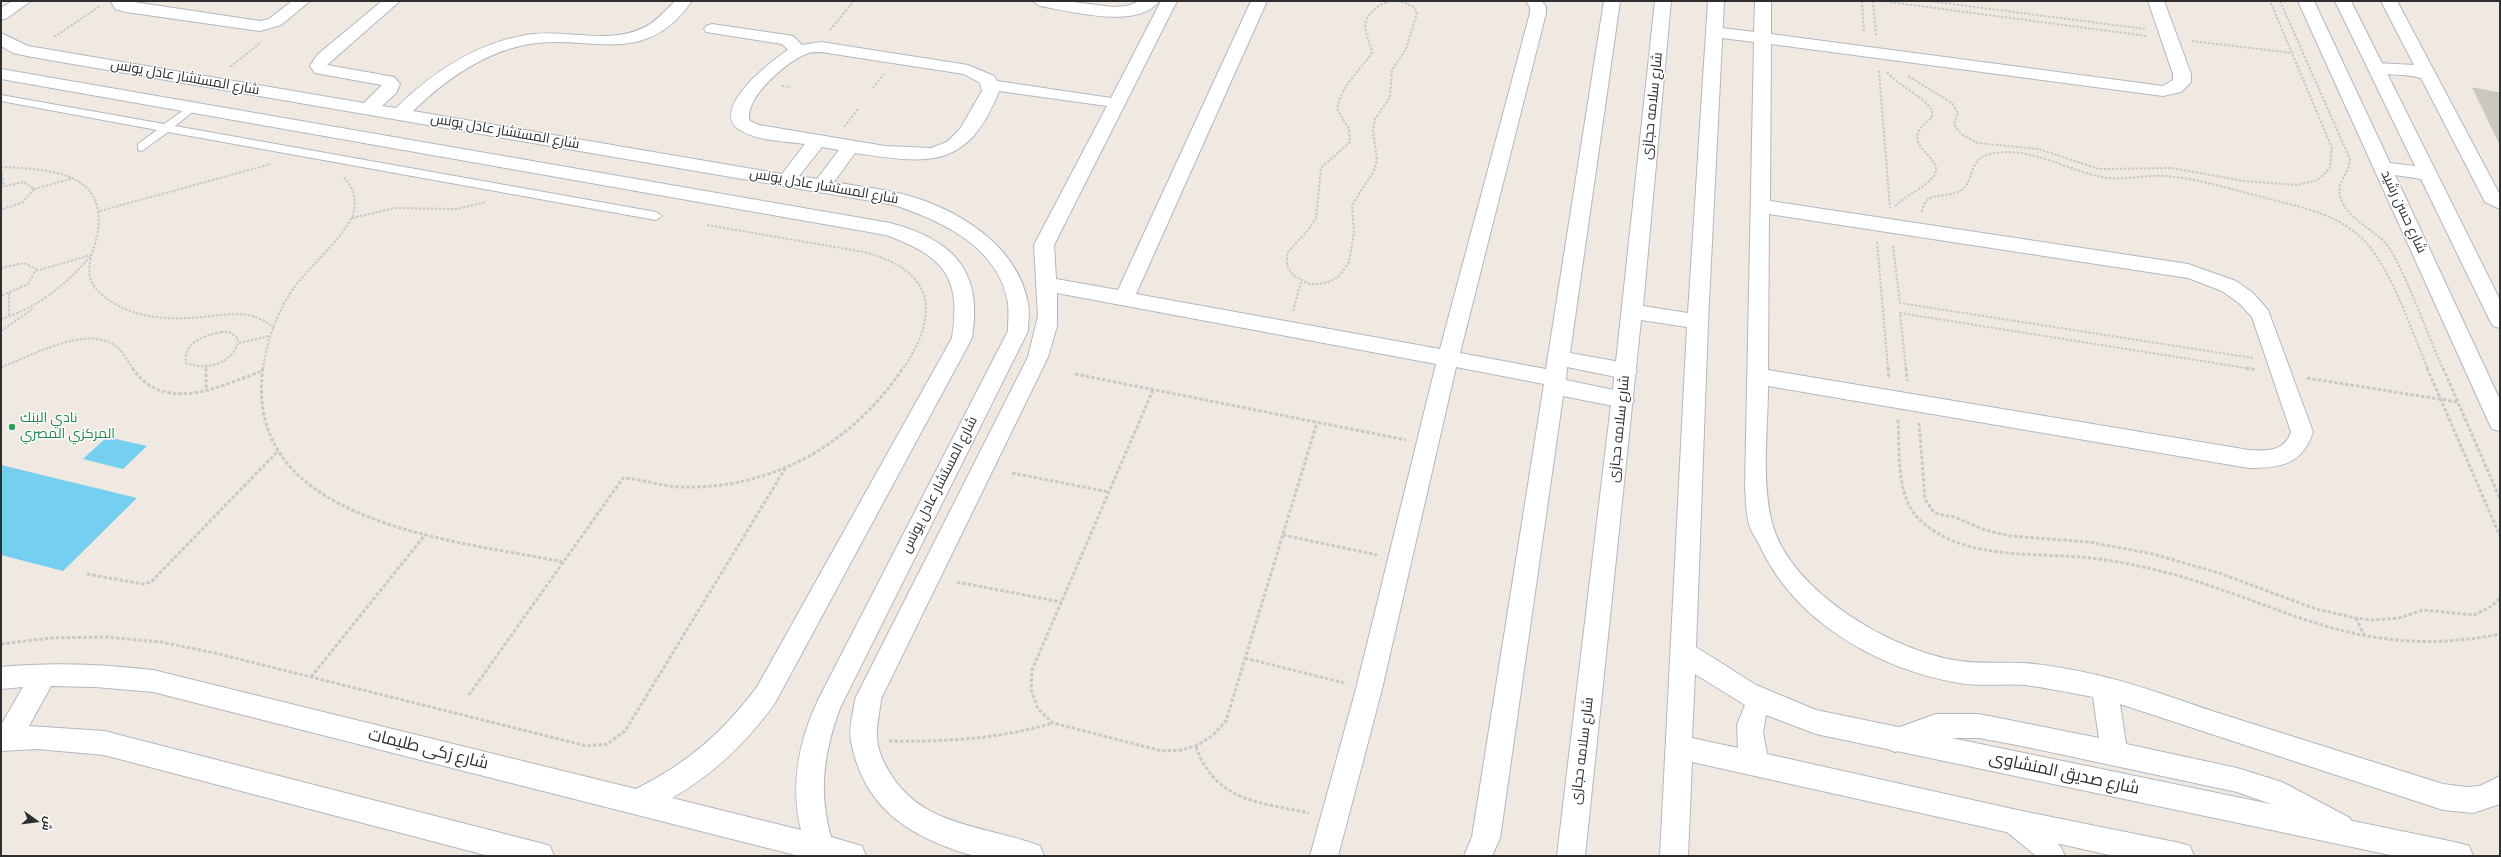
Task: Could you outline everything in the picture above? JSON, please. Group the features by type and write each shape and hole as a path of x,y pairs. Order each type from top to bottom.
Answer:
{"street":[{"path":"3,16 23,1"},
{"path":"119,1 121,6 126,7 254,26 275,22 302,1"},
{"path":"368,109 390,89 391,84 388,81 321,69 318,66 323,59 392,1"},
{"path":"400,114 413,100 462,63 493,49 527,40 560,37 610,42 632,38 652,30 684,1"},
{"path":"1040,1 1124,12 1135,10 1152,1"},
{"path":"1030,856 944,834 904,812 876,780 864,740 868,699 1038,357 1047,326 1046,284 1042,265 1044,245 1169,1"},
{"path":"1124,300 1259,1"},
{"path":"1324,856 1369,689 1426,444 1538,13 1538,6 1534,1"},
{"path":"1478,856 1486,838 1612,1"},
{"name":"شارع سلامه حجازى","path":"1571,856 1623,400 1663,1"},
{"path":"1674,856 1698,322 1716,1"},
{"path":"1763,1 1756,488 1761,524 1778,560 1807,596 1845,628 1892,652 1925,664 1959,672 2043,676 2105,688 2443,797 2469,801 2491,797 2500,789"},
{"path":"1714,32 2164,91 2175,88 2182,82 2182,74 2156,1"},
{"name":"شارع حسن رشيد","path":"2306,1 2500,423"},
{"path":"2343,1 2429,174 2493,297 2500,320"},
{"path":"2389,1 2492,198 2500,203"},
{"path":"712,29 787,40 800,51"},
{"name":"شارع المستشار عادل يونس","path":"1,38 7,44 18,49 32,52 897,199 928,209 956,222 980,239 999,259 1013,282 1019,297 1020,314 1018,331 828,706 814,740 808,776 810,813 820,848"},
{"path":"817,47 968,70 983,76 990,85 989,96 964,137 945,151 919,155 852,146 750,128 742,123 739,115 740,107 762,80 800,51 817,47"},
{"path":"62,85 95,62"},
{"path":"2373,62 2409,69 2425,69"},
{"name":"شارع المستشار عادل يونس","path":"1,74 890,230 910,236 928,245 946,259 959,276 966,295 967,316 962,338 761,701 744,727 714,756 678,782 638,802"},
{"path":"990,85 1104,102"},
{"path":"787,180 818,140"},
{"path":"822,186 852,146"},
{"path":"2383,168 2429,174"},
{"path":"844,221 864,193"},
{"path":"1757,376 1903,399 2249,459 2267,460 2282,457 2293,451 2300,443 2302,432 2261,315 2252,303 2229,285 2206,275 1923,230 1760,206"},
{"path":"1046,284 1124,300 1449,359 1556,374 1626,371"},
{"path":"1632,311 1698,322"},
{"path":"1556,374 1623,400"},
{"name":"شارع صديق المنشاوى","path":"1684,652 1707,671 1760,702 1816,722 1895,740 2459,856"},
{"name":"شارع زكى طليمات","path":"1,678 94,674 153,681 852,856"},
{"path":"4,739 44,675"},
{"path":"2105,688 2114,754"},
{"path":"1757,765 1749,737 1753,712 1760,702"},
{"path":"1895,740 1936,726 1979,726 2237,780 2262,787 2282,795 2350,833"},
{"path":"4,739 36,737 104,743 540,856"},
{"path":"1680,747 2144,853 2180,856"},
{"path":"2017,823 2044,846 2052,856"}],"lane":[{"path":"1,98 656,216"},
{"path":"142,147 191,108"}],"path":[{"path":"817,47 854,1"},
{"path":"1390,1 1384,2 1366,21 1365,28 1372,44 1372,52 1349,76 1339,98 1337,109 1349,127 1351,137 1347,146 1327,160 1321,167 1317,216 1312,225 1289,247 1285,257 1287,267 1302,282 1318,284 1334,280 1345,272 1349,261 1354,242 1352,207 1354,199 1367,184 1376,166 1378,147 1374,138 1375,119 1391,96 1391,73 1407,48 1416,13 1414,7 1400,1"},
{"path":"1862,1 1875,54 1889,75 1919,95 1932,110 1932,118 1921,125 1917,136 1918,147 1928,154 1934,162 1936,171 1934,178 1928,184 1900,199 1883,224 1900,303 2280,368 2441,400 2458,402"},
{"path":"1873,1 1883,224 1903,399 1924,499 1932,510 1938,514 1954,517 1985,530 2010,536 2089,542 2153,554 2219,574 2316,609 2356,618 2372,620 2399,618 2423,610 2474,615 2492,606 2500,598"},
{"path":"1882,1 2168,35"},
{"path":"1929,1 2292,53"},
{"path":"1908,58 1905,67 1909,76 1919,86 1952,101 1958,110 1959,115 1954,124 1956,129 1969,140 1978,143 2039,149 2089,168 2108,170 2157,166 2197,171 2239,182 2296,185 2312,182 2324,176 2332,168 2334,159 2332,148 2270,1"},
{"path":"2280,1 2350,159 2348,173 2340,181 2338,191 2342,202 2351,214 2380,238 2391,250 2500,498"},
{"path":"32,52 102,4"},
{"path":"1981,8 1982,14"},
{"path":"211,82 274,32 277,26 275,22"},
{"path":"1923,230 1922,209 1925,203 1938,195 1961,191 1967,185 1971,168 1978,160 1990,154 2004,153 2034,156 2087,175 2106,178 2163,176 2200,180 2254,196 2309,208 2333,218 2355,231 2371,246 2380,261 2500,536"},
{"path":"100,210 244,170 276,164"},
{"path":"34,189 32,186 24,182 2,186 1,168 58,173 75,178 89,187 97,197 100,210 98,234 89,263 91,279 98,292 113,303 130,312 152,317 177,318 240,312 255,315 266,320 274,328"},
{"path":"340,174 346,179 354,190 355,203 351,218 341,233 308,269 280,313 270,336 262,370 260,384 264,419 278,451 302,480 336,505 394,528 563,562"},
{"path":"1,210 23,202 29,198 34,189 75,178"},
{"path":"351,218 371,212 410,207 464,210 486,202 504,189"},
{"path":"469,695 623,478 653,484 687,487 733,483 785,469 813,456 839,440 861,423 880,404 909,361 920,338 927,315 927,301 915,278 905,268 876,255 707,225"},
{"path":"1,296 9,294 26,285 32,279 36,271 92,255"},
{"path":"1,331 55,294 92,255"},
{"path":"1,268 12,264 28,263 33,266 36,271"},
{"path":"1288,329 1302,282"},
{"path":"8,316 9,294"},
{"path":"1,319 38,305"},
{"path":"2280,368 1900,313 1905,497 1910,510 1922,522 1936,531 1973,546 2091,558 2178,575 2211,586 2280,613 2364,635 2395,640 2442,642 2500,634"},
{"path":"221,332 235,334 239,343 237,349 224,360 206,367 197,368 186,363 185,353 195,342 221,332"},
{"path":"239,343 270,336"},
{"path":"1,367 24,360 49,348 75,341 98,340 115,345 142,379 157,388 170,393 186,394 206,390 262,370"},
{"path":"206,367 206,390"},
{"path":"1075,374 1426,444"},
{"path":"1153,390 1032,670 1031,690 1038,709 1053,723 1162,750 1179,751 1196,747 1214,736 1226,721 1316,423"},
{"path":"87,574 143,584 151,582 278,451"},
{"path":"1,644 58,638 110,638 167,642 220,652 311,677 587,746 607,744 625,731 785,469"},
{"path":"1012,473 1109,492"},
{"path":"311,677 425,535"},
{"path":"1283,535 1399,560"},
{"path":"957,582 1061,602"},
{"path":"2356,618 2364,635"},
{"path":"1245,658 1369,689"},
{"path":"864,740 952,742 1007,736 1053,723"},
{"path":"1196,747 1207,772 1228,791 1257,801 1333,818"}],"water":[{"path":"107,437 147,446 123,469 83,459"},
{"path":"1,465 137,498 63,571 1,555"}],"building":[{"path":"2473,88 2500,93 2500,144"}],"place":[{"name":"نادي البنك المركزي المصري","path":"12,427"}]}
